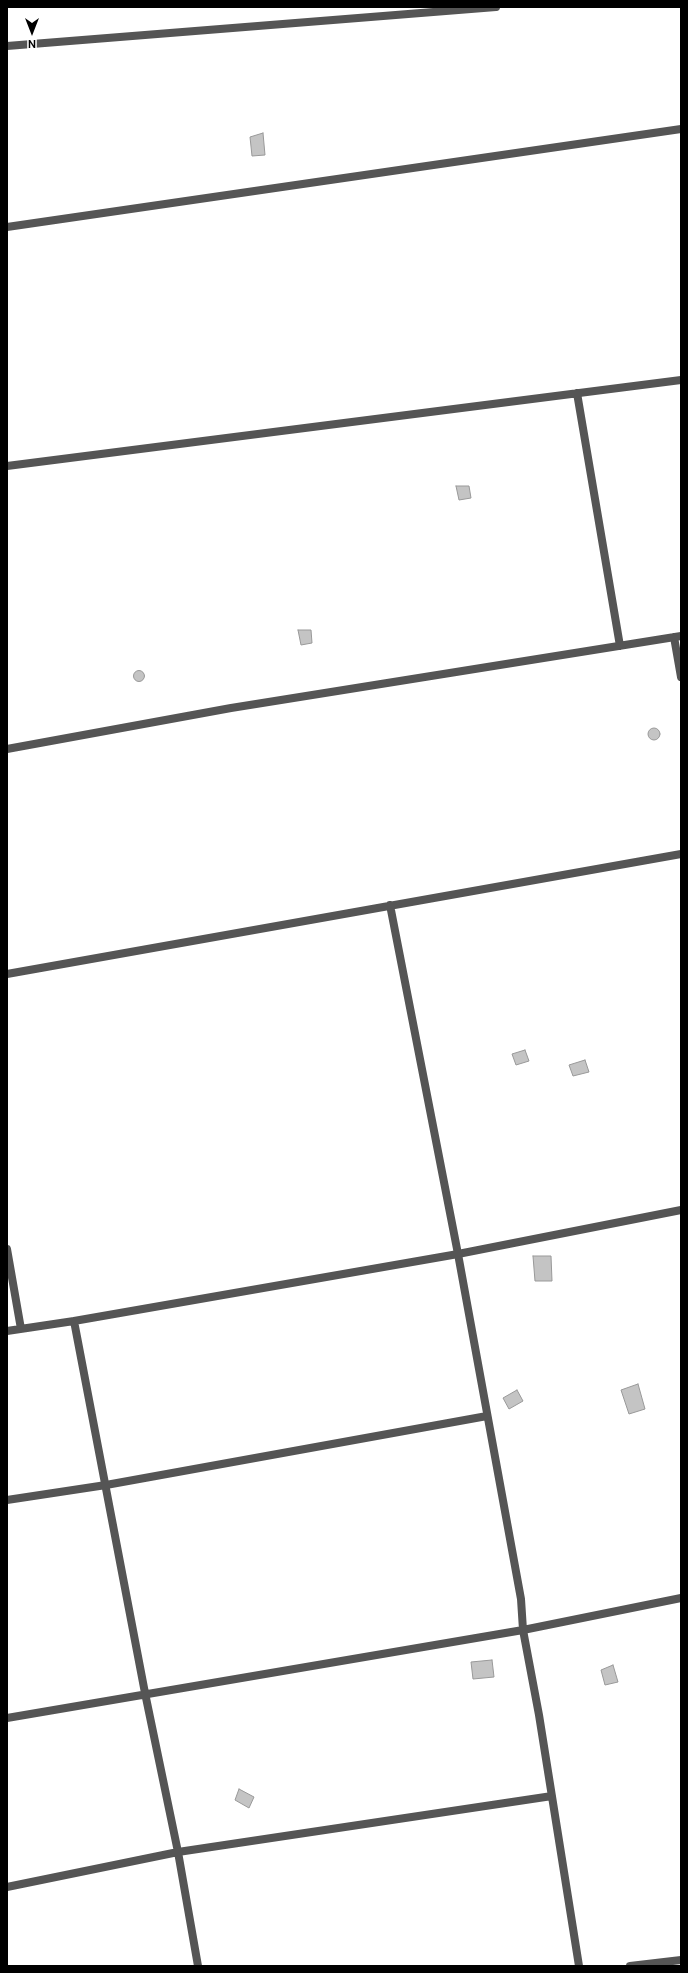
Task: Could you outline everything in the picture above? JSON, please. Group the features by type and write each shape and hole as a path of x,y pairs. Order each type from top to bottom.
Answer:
{"street":[{"path":"7,46 496,7"},
{"path":"7,227 681,129"},
{"path":"7,466 681,380"},
{"path":"577,393 620,646"},
{"path":"7,749 231,708 678,636 681,677"},
{"path":"7,974 681,854"},
{"path":"390,905 458,1254 521,1599 523,1630 552,1796 579,1966"},
{"path":"7,1331 74,1321 458,1254 681,1210"},
{"path":"7,1249 21,1329"},
{"path":"74,1321 145,1693 178,1852 198,1966"},
{"path":"7,1500 106,1485 487,1416"},
{"path":"7,1718 145,1693 523,1630 681,1598"},
{"path":"7,1887 178,1852 552,1796"},
{"path":"630,1966 681,1960"}],"building":[{"path":"263,133 265,155 252,156 250,137"},
{"path":"456,486 469,486 471,498 459,500"},
{"path":"298,630 311,630 312,643 301,645"},
{"path":"139,670 143,672 145,676 143,680 139,682 135,680 133,676 135,672"},
{"path":"652,728 656,728 660,734 656,740 652,740 648,736 648,732"},
{"path":"525,1050 529,1061 516,1065 512,1054"},
{"path":"585,1060 589,1072 573,1076 569,1065"},
{"path":"533,1256 551,1256 552,1281 535,1281"},
{"path":"638,1384 645,1409 629,1414 621,1390"},
{"path":"517,1390 523,1401 509,1409 503,1398"},
{"path":"492,1660 494,1677 473,1679 471,1662"},
{"path":"613,1665 618,1682 605,1685 601,1670"},
{"path":"239,1789 254,1797 249,1808 235,1800"}]}
